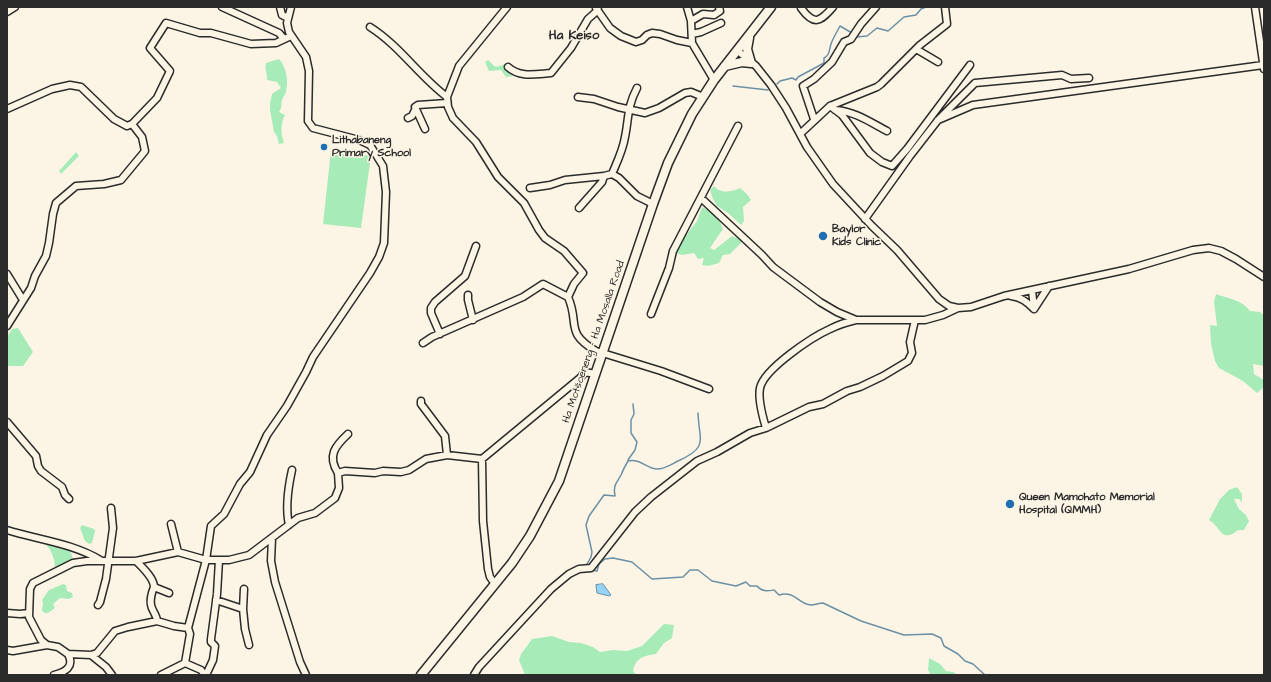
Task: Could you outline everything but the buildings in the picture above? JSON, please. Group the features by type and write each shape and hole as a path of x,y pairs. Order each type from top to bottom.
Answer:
{"main road":[{"name":"Ha Motšoeneng - Ha Mosalla Road","path":"421,675 512,563 530,536 559,481 668,163 692,114 714,80 771,7"},
{"path":"725,66 742,62 751,63 747,49 749,36"}],"street":[{"path":"7,12 15,7"},
{"path":"222,7 279,34 284,39"},
{"path":"280,7 282,15 288,18"},
{"path":"185,663 190,634 188,628 206,560 211,526 224,514 240,484 250,472 267,435 287,406 315,353 370,273 384,243 386,192 383,166 370,145 359,140 313,128 308,121 309,71 306,57 289,32 287,22 291,7"},
{"path":"447,100 459,66 507,7"},
{"path":"687,7 691,21 692,43 714,80"},
{"path":"691,21 703,14 714,15 720,11 719,7"},
{"path":"801,8 808,17 813,20 820,19 833,7"},
{"path":"814,119 803,86 814,79 832,62 844,42 851,39 861,24 876,7"},
{"path":"800,134 814,119 833,108 877,87 916,49 947,24 945,7"},
{"path":"938,120 973,105 1264,67 1255,7"},
{"path":"508,67 514,72 520,74 551,73 571,48 597,8 602,18 610,28 621,36 636,42 652,33 692,43"},
{"path":"7,109 52,89 70,85 81,87 114,119 127,126 132,124 157,98 170,71 150,48 166,23 200,33 211,33 251,44 276,44 291,36"},
{"path":"692,34 702,32 721,23"},
{"path":"370,27 382,34 397,48 447,100 453,118 476,142 498,177 524,203 545,238 564,251 583,273 574,284 568,297"},
{"path":"916,49 938,62"},
{"path":"738,51 756,66 771,85 800,134 806,148 833,184 865,219 898,250 939,299 949,306 958,308 971,307 1004,296 1129,269 1193,250 1209,248 1220,251 1236,259 1264,277"},
{"path":"833,108 842,115 870,153 882,162 892,166 907,149 970,65"},
{"path":"865,219 938,120 975,83 1062,75 1071,79 1089,78"},
{"path":"612,174 625,138 628,109 637,88"},
{"path":"578,97 594,99 645,113 659,108 685,93 691,92 703,97"},
{"path":"408,118 412,116 415,107 418,105 447,100"},
{"path":"833,108 854,114 887,131"},
{"path":"415,110 425,129"},
{"path":"7,326 14,318 31,288 35,276 46,256 56,203 76,186 104,184 121,180 145,151 142,137 132,124"},
{"path":"651,314 669,268 673,251 738,126"},
{"path":"530,188 550,185 565,180 612,174 619,178 637,196 653,204"},
{"path":"579,208 602,182 604,176"},
{"path":"701,198 762,255 772,267 820,302 856,320"},
{"path":"440,334 431,313 431,308 435,302 465,276 476,246"},
{"path":"7,274 23,300"},
{"path":"423,344 432,337 523,297 543,284 568,297 572,306 573,325 576,334 588,346 709,389"},
{"path":"1034,309 1050,286"},
{"path":"1032,290 1034,309"},
{"path":"468,295 473,320"},
{"path":"1004,296 1018,297 1034,309"},
{"path":"766,428 760,396 760,388 764,379 783,360 829,329 856,320 931,319 958,308"},
{"path":"474,675 484,662 551,589 569,574 579,569 591,568 635,512 651,497 697,461 717,452 750,433 766,428 809,407 823,404 847,391 860,387 898,368 908,361 912,353 910,342 915,320"},
{"path":"338,473 345,470 375,473 383,471 401,472 409,470 426,459 447,455 482,459 586,372 595,374"},
{"path":"421,401 421,404 445,436 447,455"},
{"path":"7,422 36,456 38,466 41,471 62,486 69,500"},
{"path":"47,645 41,640 29,617 30,589 34,583 73,563 136,561 178,552 206,560 229,560 249,555 298,518 315,513 335,498 339,488 338,473 332,465 333,454 335,446 348,434"},
{"path":"482,459 483,521 488,569 490,577 495,584"},
{"path":"289,525 287,507 289,481 292,470"},
{"path":"98,605 106,579 105,561 113,528 111,508"},
{"path":"171,524 178,552"},
{"path":"7,530 69,546 105,561"},
{"path":"272,538 271,561 275,582 300,662 306,675"},
{"path":"185,663 201,670 205,675 213,660 215,646 211,642 211,639 219,560"},
{"path":"136,561 152,578 154,583 151,605 157,616 157,621"},
{"path":"154,587 169,594"},
{"path":"244,589 243,609 245,633 249,645"},
{"path":"216,600 243,609"},
{"path":"7,613 29,613"},
{"path":"68,654 91,655 97,653 115,631 128,627 157,621 188,628"},
{"path":"7,650 13,651 47,645 58,647 68,654 72,660 70,666 63,672 54,675"},
{"path":"91,655 106,667 112,675"},
{"path":"161,675 185,663"}],"green space":[{"path":"279,59 285,70 287,83 286,92 279,112 285,115 282,122 282,136 284,143 279,144 277,136 274,132 270,103 272,94 281,88 277,82 267,80 265,67 266,63"},
{"path":"488,60 495,66 505,64 511,71 509,73 513,76 506,77 501,70 489,71 485,62"},
{"path":"331,150 371,156 361,228 323,224"},
{"path":"76,152 79,156 61,174 59,171"},
{"path":"714,186 719,190 726,192 740,188 747,194 751,200 743,207 744,221 741,225 728,213 717,206 710,190"},
{"path":"702,207 715,216 723,229 710,248 714,250 732,236 740,239 742,242 730,254 723,255 719,263 708,266 702,265 704,258 698,259 694,253 682,255 676,253 678,246 697,221"},
{"path":"1216,294 1239,302 1250,311 1260,312 1264,316 1264,366 1253,364 1254,374 1264,380 1264,387 1257,393 1243,381 1219,368 1215,361 1211,344 1210,325 1217,326 1214,302"},
{"path":"18,328 33,352 23,366 8,366 7,337 12,329"},
{"path":"1237,487 1242,494 1242,502 1239,499 1234,499 1239,509 1246,515 1249,521 1244,530 1238,530 1232,534 1225,535 1209,520 1220,499 1229,490"},
{"path":"82,525 94,529 95,531 92,543 89,544 85,541 80,528"},
{"path":"47,542 70,549 73,560 55,569 52,555 44,543"},
{"path":"63,584 66,585 67,591 72,593 73,597 69,599 60,598 53,604 55,608 48,613 42,611 42,600 49,590"},
{"path":"664,624 674,625 672,638 664,643 656,654 638,660 633,671 636,675 525,675 519,660 521,654 532,639 552,636 569,642 581,643 593,647 600,652 613,650 627,651 642,646"},
{"path":"929,658 940,664 946,671 953,672 958,675 931,675 928,670"}],"water":[{"path":"603,584 611,595 609,596 597,593 596,585"}],"waterway":[{"path":"856,37 867,36 877,28 888,31 904,17 916,15 921,9 926,7"},
{"path":"777,84 780,81 792,78 796,80 798,77 824,63 824,58 828,54 840,26 852,33"},
{"path":"733,86 768,90"},
{"path":"628,460 635,450 637,442 631,433 631,420 634,414 633,404"},
{"path":"588,565 587,564 592,552 586,525 589,516 604,495 615,496 615,485 628,461 632,460 640,462 653,469 660,469 694,452 700,442 698,413"},
{"path":"592,570 597,571 599,564 605,559 613,558 632,562 652,579 683,577 690,570 698,570 712,581 736,586 746,582 750,586 757,586 763,590 774,590 779,595 789,594 807,604 812,605 823,603 861,621 904,635 932,634 941,638 944,646 958,654 965,661 973,664 985,675"}],"place":[{"name":"Lithabaneng Primary School","path":"324,147"},
{"name":"Baylor Kids Clinic","path":"823,236"},
{"name":"Queen Mamohato Memorial Hospital (QMMH)","path":"1010,504"}],"district":[{"name":"Ha Keiso","path":"574,36"}]}
